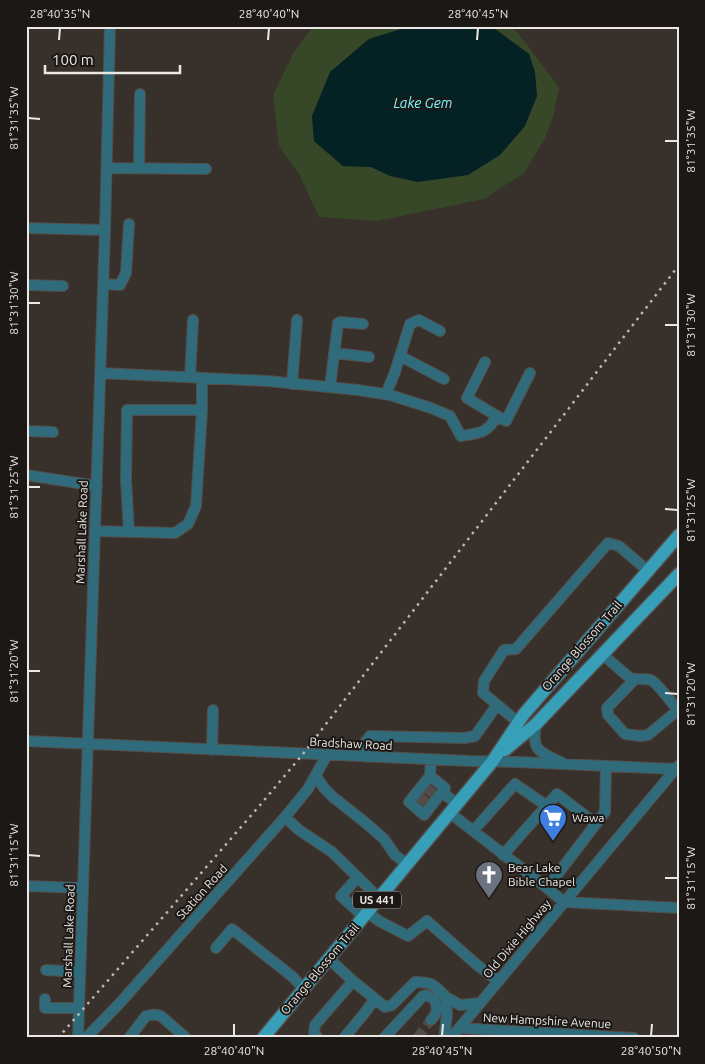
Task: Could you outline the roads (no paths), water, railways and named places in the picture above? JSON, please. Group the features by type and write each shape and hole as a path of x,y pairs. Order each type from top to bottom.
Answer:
{"main road":[{"name":"Orange Blossom Trail","path":"262,1038 492,762 524,714 679,535"},
{"name":"Orange Blossom Trail","path":"492,762 536,724 679,574"}],"street":[{"name":"Marshall Lake Road","path":"78,1038 106,230 110,26"},
{"path":"139,168 140,94"},
{"path":"107,168 206,169"},
{"path":"104,284 120,285 126,273 130,224"},
{"path":"26,228 106,230"},
{"path":"26,285 63,286"},
{"path":"190,377 193,320"},
{"path":"292,384 297,320"},
{"path":"386,394 410,324 419,320 440,331"},
{"path":"330,387 338,323 363,324"},
{"path":"334,353 369,357"},
{"path":"400,356 444,379"},
{"path":"486,362 467,398 506,421 530,374"},
{"path":"100,373 292,384 386,394 450,416 461,436 483,432 493,424 497,416"},
{"path":"95,531 175,533 188,524 196,506 202,378"},
{"path":"129,532 126,480 127,410 202,410"},
{"path":"26,431 53,432"},
{"path":"26,475 97,486"},
{"path":"518,722 483,693 484,681 504,650 516,649 608,544 619,546 648,571"},
{"path":"602,654 634,680 646,679 654,682 678,711 648,735 624,734 608,715 607,708 634,680"},
{"path":"366,757 366,741 370,736 465,738 475,736 497,705"},
{"path":"212,710 212,750"},
{"path":"536,724 534,735 536,745 545,754 564,764"},
{"name":"Bradshaw Road","path":"26,741 431,760 606,766 678,766"},
{"name":"Station Road","path":"86,1038 119,1004 285,817 308,789 327,755"},
{"path":"430,776 445,788 424,815 409,802 425,786 430,776 431,760"},
{"path":"547,888 605,812 606,766"},
{"name":"Old Dixie Highway","path":"451,1038 678,766"},
{"path":"316,776 333,797 384,839 395,855 407,864"},
{"path":"473,831 515,784 547,806"},
{"path":"504,855 557,794 596,824"},
{"path":"438,795 453,808 473,831 564,902 679,908"},
{"path":"429,807 441,823"},
{"path":"285,817 299,830 332,852 379,898"},
{"path":"358,877 341,896 365,914 408,936 427,921 498,982"},
{"path":"26,886 83,888"},
{"path":"216,948 232,928 303,988"},
{"path":"328,958 385,1006 392,1005 415,982 427,982 435,986 446,997 460,1006 480,1003"},
{"path":"46,970 80,972"},
{"path":"318,1038 314,1033 315,1025 353,981"},
{"path":"384,1038 426,995 434,999 438,1007 434,1018 447,1020"},
{"path":"444,1038 447,1020 446,997"},
{"path":"45,998 45,1008 79,1008"},
{"path":"344,1038 375,999"},
{"path":"129,1038 146,1016 149,1015 161,1016 186,1038"},
{"name":"New Hampshire Avenue","path":"459,1028 634,1038"}],"water":[{"name":"Lake Gem","path":"411,26 491,26 529,54 535,72 537,96 525,126 500,155 468,175 418,182 390,176 371,167 343,166 314,141 312,116 330,72 369,39"}],"tunnel":[{"path":"426,788 435,795"},
{"path":"419,796 428,804"},
{"path":"417,1038 431,1020"}],"railway":[{"path":"58,1038 303,754 679,265"}],"place":[{"name":"Wawa","path":"553,842"},
{"name":"Bear Lake Bible Chapel","path":"489,899"}]}
